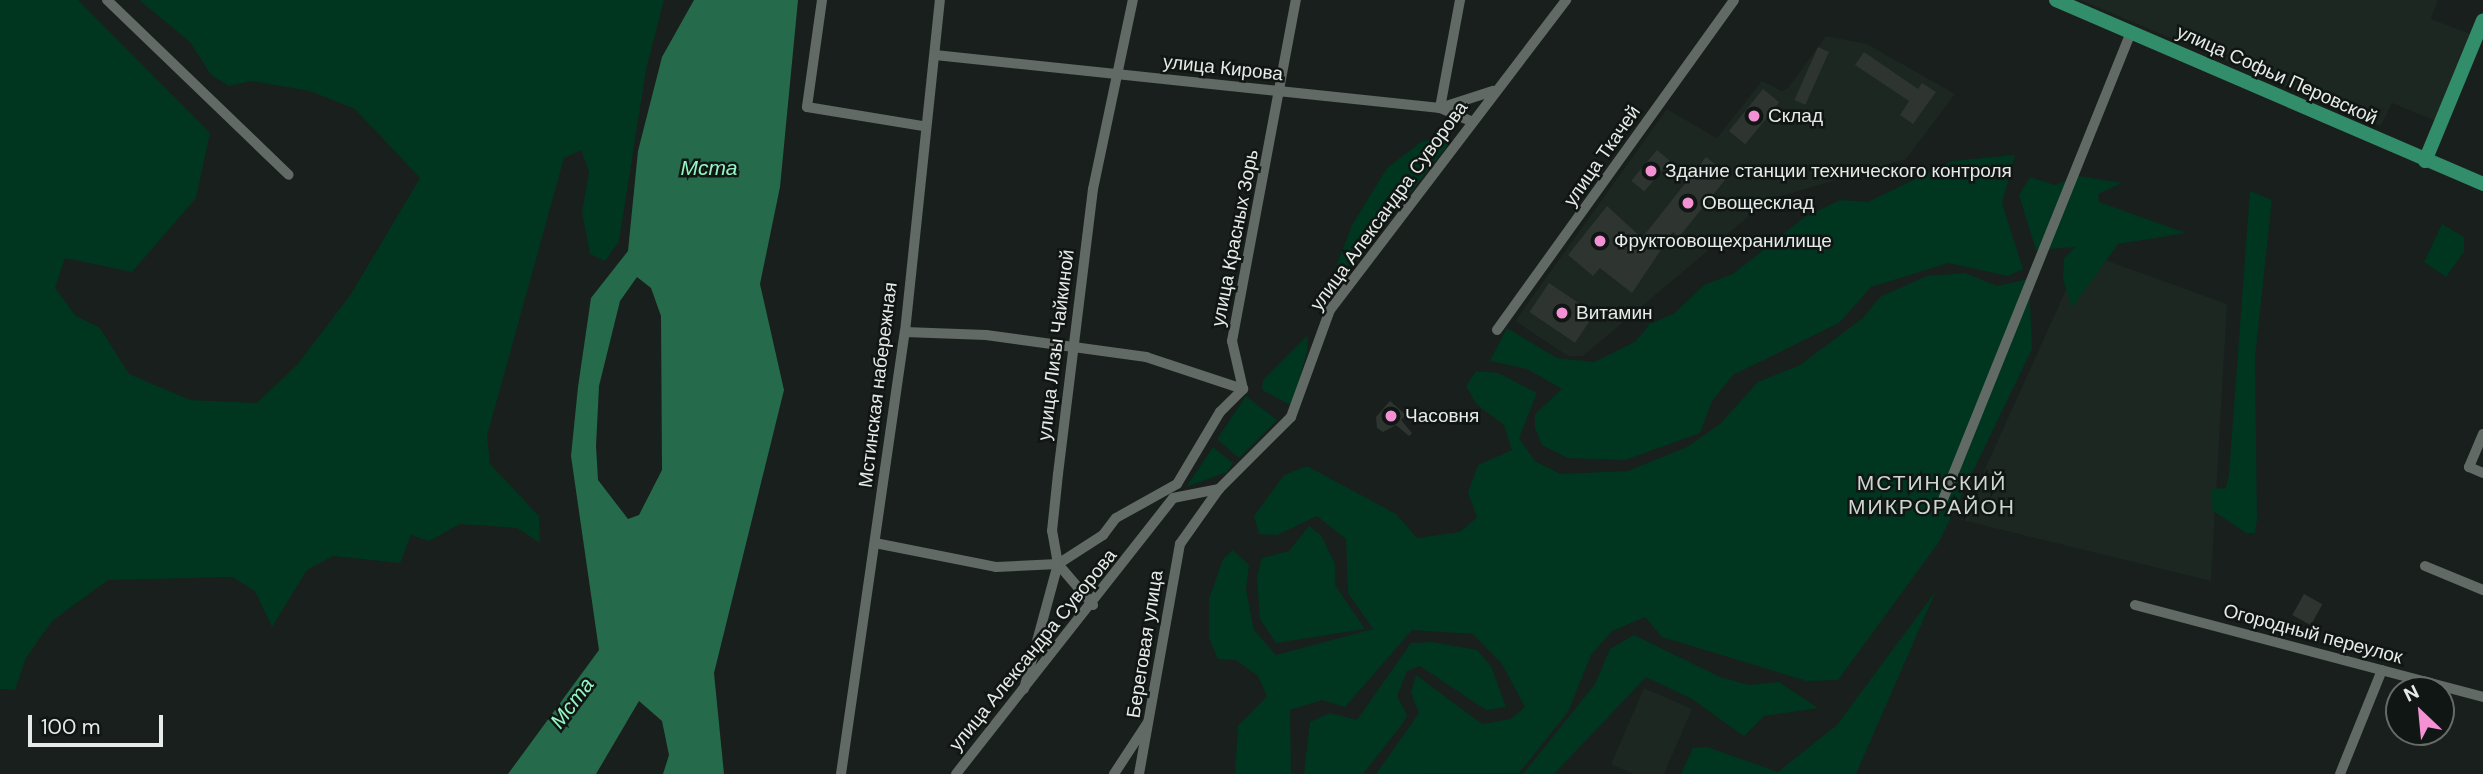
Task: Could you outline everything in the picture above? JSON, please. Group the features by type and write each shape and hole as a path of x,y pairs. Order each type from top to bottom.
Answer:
{"main road":[{"name":"улица Софьи Перовской","path":"2056,0 2483,184"},
{"path":"2425,160 2483,20"}],"street":[{"path":"107,0 289,175"},
{"path":"822,0 807,107 923,126"},
{"name":"Мстинская набережная","path":"841,774 905,332 923,126 935,55 940,0"},
{"name":"улица Лизы Чайкиной","path":"1023,693 1058,564 1052,531 1072,345 1113,75 1133,0"},
{"name":"улица Красных Зорь","path":"1243,389 1233,341 1296,0"},
{"path":"1460,0 1440,108 1470,121"},
{"name":"улица Александра Суворова","path":"956,774 1093,605 1173,498 1219,489 1291,418 1330,310 1470,121 1503,85 1566,0"},
{"name":"улица Ткачей","path":"1497,331 1734,0"},
{"path":"1942,502 2131,32"},
{"name":"улица Кирова","path":"935,55 1440,108 1503,85"},
{"path":"875,543 996,567 1058,564 1103,535 1116,518 1177,484 1220,412 1243,389 1146,357 1072,345 905,332"},
{"path":"2483,433 2469,467 2483,473"},
{"name":"Береговая улица","path":"1139,774 1154,714 1165,607 1180,544 1219,489"},
{"path":"1058,564 1093,605"},
{"path":"2425,566 2483,590"},
{"name":"Огородный переулок","path":"2135,605 2483,697"},
{"path":"2340,774 2382,670"},
{"path":"1114,774 1154,714"}],"shaded area":[{"path":"0,0 78,0 210,133 196,198 132,272 65,258 55,288 76,316 100,328 129,374 190,400 257,403 298,364 351,294 420,178 355,109 310,91 251,81 229,86 211,75 190,42 139,0 664,0 646,70 619,241 605,261 590,254 582,212 589,172 581,150 564,158 487,436 490,464 539,516 540,543 517,528 460,524 429,541 411,535 400,563 333,556 307,570 272,627 255,591 232,577 108,580 52,621 26,658 15,690 0,689"},
{"path":"2080,0 2438,0 2431,19 2478,37 2443,124 2392,103 2381,126"},
{"path":"1826,36 1867,44 1955,94 1906,159 1768,200 1583,356 1568,356 1515,321 1667,109 1717,138 1762,81 1782,91 1788,88"},
{"path":"1443,135 1449,144 1323,301 1352,225 1387,168 1421,142"},
{"path":"2015,155 2002,203 2023,269 2008,276 1948,263 1871,287 1839,323 1733,375 1712,401 1700,433 1625,460 1568,458 1542,445 1535,428 1535,414 1562,389 1527,369 1490,361 1507,328 1557,358 1594,362 1635,342 1650,324 1675,313 1704,285 1733,274 1805,217 1840,200 1868,202 1952,161"},
{"path":"2078,176 2122,183 2098,194 2099,202 2186,233 2118,244 2072,308 2063,279 2064,259 2075,247 2036,250 2019,195 2030,177 2055,185"},
{"path":"2250,191 2272,200 2255,357 2255,533 2246,533 2213,511 2211,489 2226,488 2229,474"},
{"path":"2442,224 2464,237 2464,252 2446,277 2424,262"},
{"path":"2083,252 2227,304 2211,581 1962,520"},
{"path":"1965,273 1997,286 2029,279 2032,349 1939,542 1838,680 1807,681 1662,637 1645,617 1612,631 1591,655 1568,712 1519,773 1376,774 1419,713 1411,693 1416,675 1482,724 1511,719 1525,707 1502,664 1473,634 1412,630 1345,707 1322,700 1290,710 1291,774 1235,774 1238,726 1267,696 1258,676 1236,660 1218,659 1209,638 1209,599 1223,559 1233,550 1249,565 1246,590 1254,630 1276,655 1373,629 1348,593 1346,539 1317,516 1277,535 1259,534 1254,516 1284,475 1307,466 1396,514 1417,538 1460,532 1477,517 1468,493 1478,465 1512,450 1504,425 1477,405 1466,386 1476,371 1498,373 1537,393 1519,438 1535,461 1561,474 1628,471 1687,447 1720,424 1758,382 1800,365 1863,318 1880,297 1927,276"},
{"path":"1308,335 1307,352 1292,406 1262,390 1263,380"},
{"path":"1246,396 1277,420 1239,458 1217,439"},
{"path":"1213,447 1233,463 1227,472 1186,487"},
{"path":"1309,526 1321,535 1335,564 1335,585 1365,629 1276,643 1260,619 1257,577 1262,558 1289,551"},
{"path":"1936,591 1856,774 1681,774 1693,748 1707,747 1778,772 1837,725"},
{"path":"1634,635 1720,677 1749,685 1779,682 1818,708 1764,716 1744,736 1692,699 1646,677 1554,774 1523,774 1595,684 1610,649"},
{"path":"1432,642 1477,650 1491,666 1506,707 1486,710 1420,666 1407,671 1397,696 1407,715 1403,723 1363,774 1304,774 1310,722 1330,713 1357,720 1411,643"},
{"path":"1644,688 1692,709 1664,774 1634,774 1611,764"}],"water":[{"name":"Мста","path":"694,0 798,0 780,187 760,284 784,390 714,673 724,774 663,774 669,755 662,721 639,701 596,774 508,774 599,650 571,456 578,387 591,298 628,251 638,151 662,57","holes":["637,277 651,288 661,316 662,470 639,515 628,519 598,480 596,446 599,386 620,301"]}],"building":[{"name":"Склад","path":"1818,47 1829,52 1805,105 1794,100"},
{"path":"1864,52 1918,89 1922,83 1936,92 1913,124 1900,115 1909,101 1855,65"},
{"name":"Склад","path":"1763,89 1779,102 1745,144 1729,131"},
{"name":"Здание станции технического контроля","path":"1657,150 1670,161 1644,192 1631,181"},
{"path":"1706,157 1729,175 1679,237 1673,232 1632,293 1600,268 1593,276 1568,255 1607,206 1642,238"},
{"name":"Витамин","path":"1549,283 1595,314 1575,343 1529,312"},
{"name":"Часовня","path":"1390,401 1406,415 1401,420 1412,433 1409,436 1396,425 1383,432 1377,428 1376,417"},
{"path":"2304,594 2322,604 2311,625 2292,615"}],"place":[{"name":"Склад","path":"1754,116"},
{"name":"Здание станции технического контроля","path":"1651,171"},
{"name":"Овощесклад","path":"1688,203"},
{"name":"Фруктоовощехранилище","path":"1600,241"},
{"name":"Витамин","path":"1562,313"},
{"name":"Часовня","path":"1391,416"}],"district":[{"name":"МСТИНСКИЙ МИКРОРАЙОН","path":"1932,495"}]}
